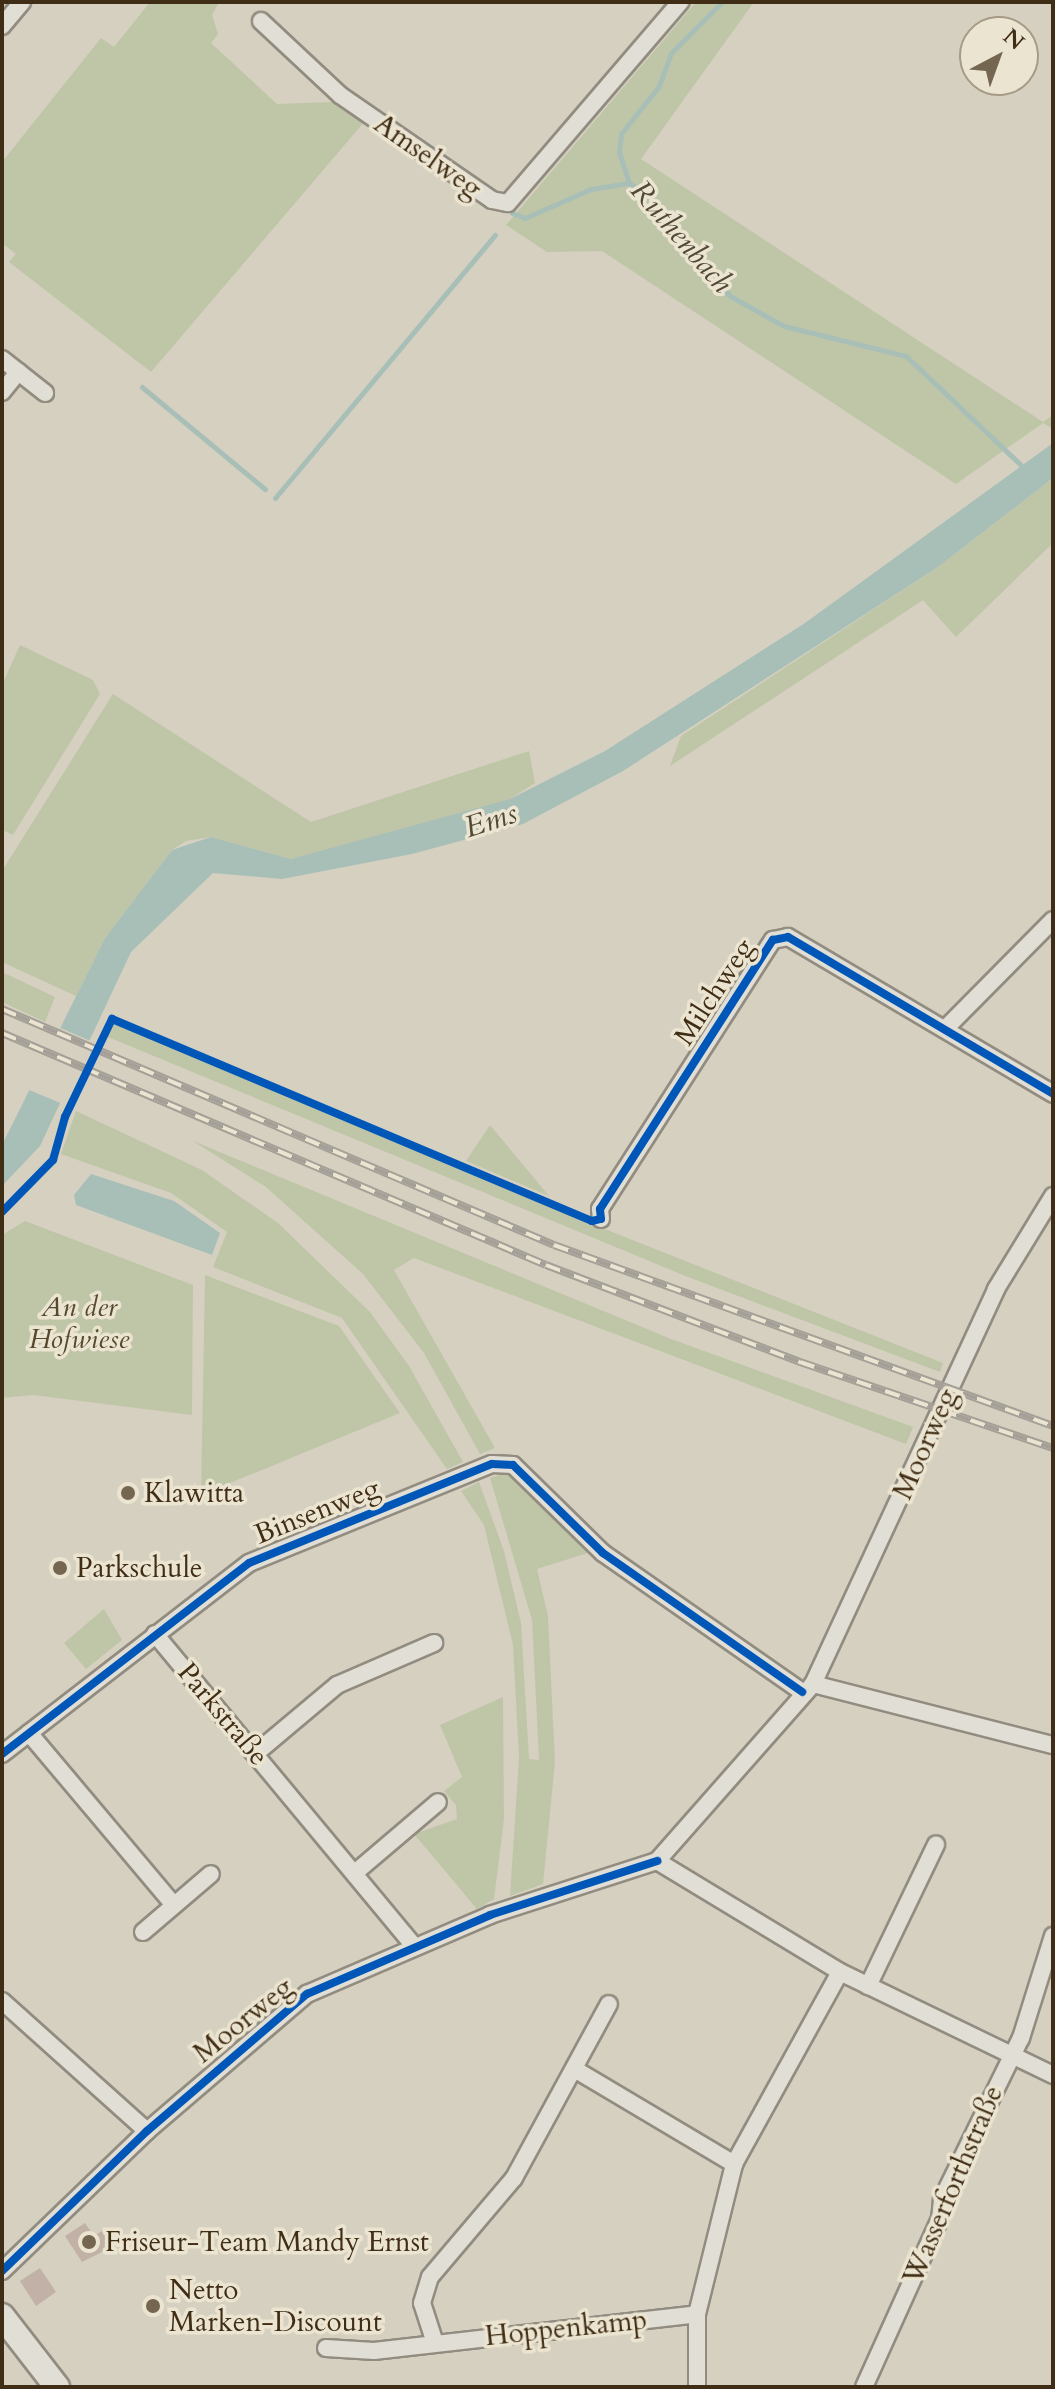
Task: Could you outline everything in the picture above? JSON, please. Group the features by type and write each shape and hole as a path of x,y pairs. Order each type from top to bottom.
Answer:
{"main road":[{"path":"2,2316 57,2387"}],"street":[{"path":"2,26 22,2"},
{"name":"Amselweg","path":"261,21 340,95 492,200 508,203 526,189 680,2"},
{"path":"2,359 45,393"},
{"path":"2,392 18,372"},
{"path":"945,1029 1053,920"},
{"name":"Milchweg","path":"601,1219 600,1209 773,940 788,937 1053,1094"},
{"name":"Moorweg","path":"2,2271 147,2131 278,2013 413,1945 657,1861 727,1787 807,1688 996,1289 1053,1196"},
{"name":"Binsenweg","path":"155,1634 249,1563 492,1464 513,1465 603,1553 807,1688"},
{"path":"2,1754 155,1634"},
{"name":"Parkstraße","path":"155,1634 357,1871 413,1945"},
{"path":"256,1753 337,1685 434,1643"},
{"path":"807,1688 1053,1745"},
{"path":"29,1733 174,1905"},
{"path":"357,1871 438,1802"},
{"path":"868,1986 936,1845"},
{"path":"657,1861 840,1972 1053,2075"},
{"path":"143,1932 211,1874"},
{"name":"Wasserforthstraße","path":"864,2387 940,2219 942,2199 1012,2054 1053,1936"},
{"path":"697,2387 697,2314 734,2164 840,1972"},
{"path":"2,2001 147,2131"},
{"path":"435,2343 422,2303 430,2277 514,2178 576,2070 609,2004"},
{"path":"576,2070 734,2164"},
{"name":"Hoppenkamp","path":"326,2348 374,2351 697,2314"}],"green space":[{"path":"150,2 219,2 212,15 218,34 211,43 277,104 334,102 365,121 151,372 9,262 16,254 2,243 2,162 101,38 114,47"},
{"path":"696,2 754,2 641,159 1043,422 1053,415 1053,429 1043,423 956,484 602,251 547,252 506,225"},
{"path":"1053,478 1053,543 956,637 923,600 670,766 681,736 938,567"},
{"path":"20,645 93,680 100,694 13,835 2,830 2,685"},
{"path":"113,694 311,822 529,751 535,783 510,799 421,827 291,859 211,837 186,841 172,850 105,938 76,996 2,962 2,871"},
{"path":"2,972 55,997 45,1022 2,1002"},
{"path":"115,1022 597,1226 943,1363 940,1372 688,1277 108,1037"},
{"path":"76,1111 202,1170 278,1223 370,1312 409,1366 463,1462 447,1469 342,1318 213,1267 227,1232 171,1193 61,1154"},
{"path":"490,1125 549,1196 466,1161"},
{"path":"193,1141 671,1339 913,1427 906,1444 414,1258 394,1270 495,1448 480,1454 424,1353 363,1274 266,1187"},
{"name":"An der Hofwiese","path":"25,1221 193,1285 192,1415 33,1395 2,1398 2,1235"},
{"path":"205,1275 339,1326 400,1413 201,1495"},
{"path":"510,1471 594,1551 537,1569 548,1616 555,1762 543,1884 510,1896 519,1758 513,1645 484,1525 461,1491 479,1482 504,1551 521,1623 529,1759 539,1760 532,1620 490,1478"},
{"path":"104,1609 122,1640 86,1669 64,1643"},
{"path":"503,1697 504,1819 494,1899 477,1909 414,1834 457,1819 456,1805 444,1791 462,1777 440,1725"}],"water":[{"name":"Ems","path":"1053,443 1053,478 938,567 623,771 523,824 412,854 282,879 213,873 131,952 40,1146 2,1186 2,1145 105,938 172,850 211,837 291,859 510,799 605,751 805,623"},
{"path":"91,1174 174,1201 220,1233 212,1255 76,1205 74,1195"}],"pier":[{"path":"58,1027 93,1042 63,1104 29,1090"}],"building":[{"name":"Friseur-Team Mandy Ernst","path":"85,2223 94,2236 102,2231 112,2247 82,2262 65,2236"},
{"path":"40,2268 56,2292 36,2306 20,2281"}],"waterway":[{"name":"Ruthenbach","path":"722,2 671,53 659,86 621,134 619,152 629,183 655,200 730,296 784,326 906,356 1026,470"},
{"path":"512,213 525,218 591,189 629,183"},
{"path":"275,498 495,235"},
{"path":"142,387 265,489"}],"railway":[{"path":"2,1009 554,1245 1053,1426"},
{"path":"2,1033 546,1265 800,1362 1053,1448"}],"cycle path":[{"path":"2,1212 53,1160 65,1117 112,1019 592,1221 601,1219 600,1209 773,940 788,937 1053,1094"},
{"path":"2,1754 249,1563 492,1464 513,1465 603,1553 802,1692"},
{"path":"2,2271 147,2131 307,1994 490,1915 657,1861"}],"place":[{"name":"Klawitta","path":"128,1493"},
{"name":"Parkschule","path":"60,1568"},
{"name":"Friseur-Team Mandy Ernst","path":"89,2242"},
{"name":"Netto Marken-Discount","path":"153,2306"}]}
